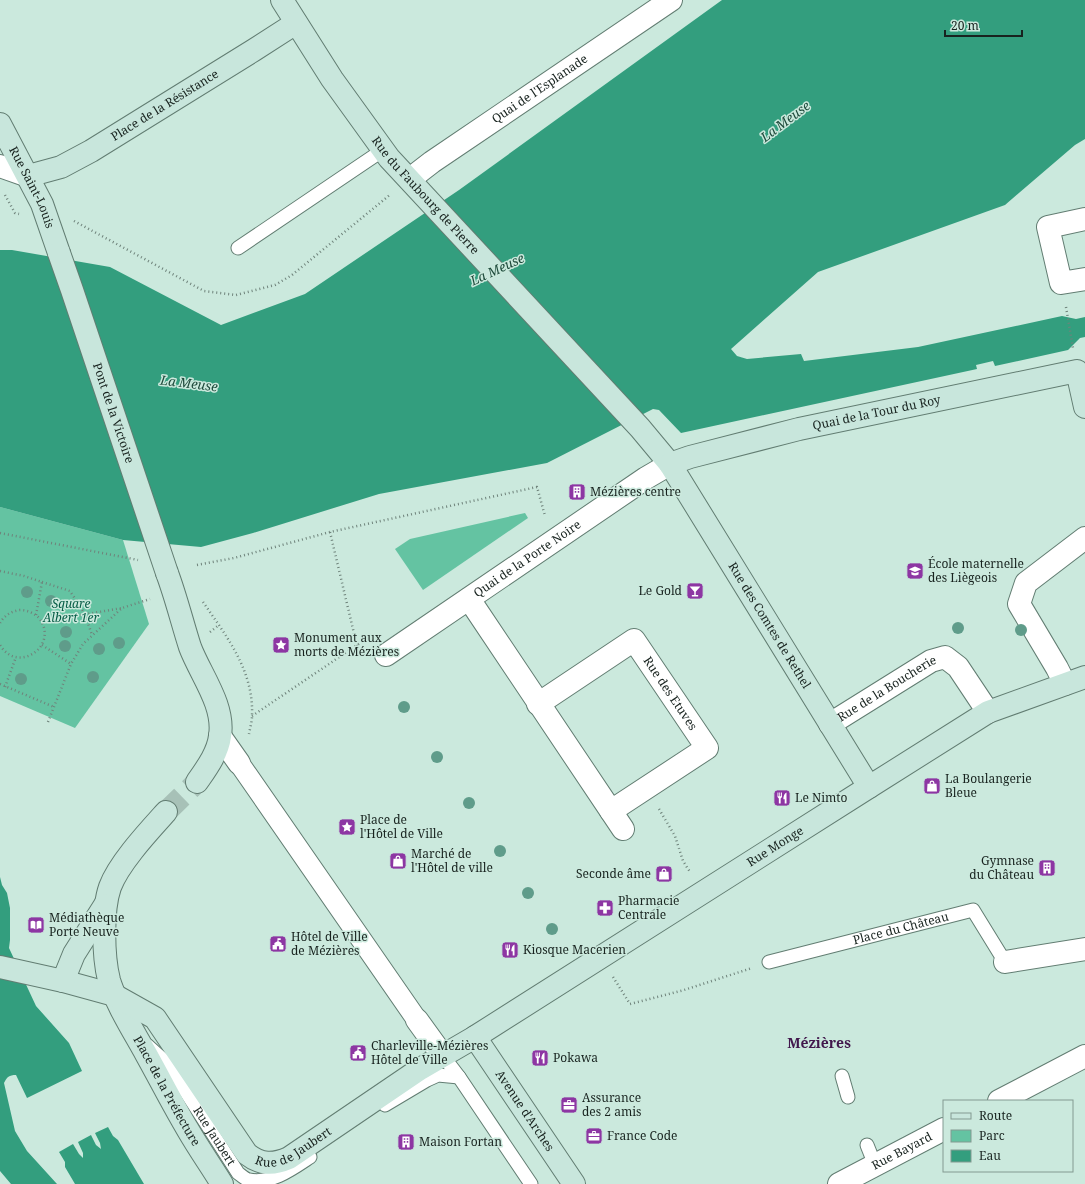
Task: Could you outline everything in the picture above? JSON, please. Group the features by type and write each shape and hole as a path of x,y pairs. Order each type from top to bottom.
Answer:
{"main road":[{"name":"Rue du Faubourg de Pierre","path":"282,0 332,79 389,158 640,428 670,464"},
{"name":"Place de la Résistance","path":"28,176 61,167 91,151 296,23"},
{"name":"Rue Saint-Louis","path":"0,124 42,204 58,253"},
{"name":"Pont de la Victoire","path":"58,253 170,582"},
{"path":"1081,370 1085,407"},
{"name":"Quai de la Tour du Roy","path":"670,464 704,453 799,429 1081,370"},
{"name":"Rue des Comtes de Rethel","path":"670,464 869,787"},
{"path":"170,582 191,647 210,688 220,720 218,743 208,766 197,782"},
{"name":"Rue Monge","path":"475,1037 988,712 1085,677"},
{"name":"Place de la Préfecture","path":"166,812 142,839 120,869 110,887 104,924 106,962 114,995 188,1131 222,1184"},
{"name":"Place de la Préfecture","path":"63,981 74,954 107,902"},
{"path":"0,967 63,981 114,995"},
{"name":"Rue de Jaubert","path":"114,995 155,1018 247,1154 262,1162 280,1162 289,1158 420,1069 475,1037"},
{"name":"Avenue d'Arches","path":"475,1037 574,1184"}],"street":[{"name":"Quai de l'Esplanade","path":"410,179 438,158 671,0"},
{"path":"0,166 28,176"},
{"path":"1085,219 1048,227 1061,283 1085,278"},
{"name":"Quai de la Porte Noire","path":"386,655 646,478 670,464"},
{"path":"1065,684 1019,604 1026,583 1085,538"},
{"path":"468,599 623,829"},
{"name":"Rue des Etuves","path":"538,704 634,640 707,748 611,811"},
{"name":"Rue de la Boucherie","path":"830,724 931,661 945,657 958,667 988,712"},
{"path":"218,743 239,763 443,1056"},
{"path":"1005,962 1085,949"},
{"path":"1000,1100 1085,1056"},
{"name":"Rue Bayard","path":"839,1184 943,1130"}],"lane":[{"path":"238,248 384,150"},
{"name":"Place du Château","path":"770,962 973,910 1005,962"},
{"name":"Rue Jaubert","path":"135,1035 168,1064 238,1173 248,1180 261,1182 282,1176 392,1101 427,1080 438,1075 459,1077"},
{"path":"443,1056 459,1077 531,1184"},
{"path":"842,1076 848,1096"},
{"path":"867,1145 875,1165"}],"path":[{"path":"3,191 15,213"},
{"path":"1067,312 1073,348"},
{"path":"197,565 234,558 330,532 537,487 545,516 539,520"},
{"path":"330,532 357,646"},
{"path":"0,533 142,561"},
{"path":"0,572 24,576 70,590 85,614 92,636"},
{"path":"36,615 42,582"},
{"path":"48,722 71,664 83,644 122,608 170,582"},
{"path":"200,597 233,646 248,678 252,716 369,637"},
{"path":"41,622 122,608"},
{"path":"0,621 14,611 22,610 29,612 36,615 41,622 45,637 38,651 31,656 24,658 9,654 0,645"},
{"path":"42,644 71,664"},
{"path":"5,686 16,657"},
{"path":"0,684 54,707"},
{"path":"658,807 675,836 683,861 703,892"},
{"path":"601,957 630,1004 684,990 770,962"}],"green space":[{"name":"Square Albert 1er","path":"0,507 123,540 149,624 75,728 0,696"},
{"path":"525,513 528,518 423,590 395,549 410,539"}],"water":[{"name":"La Meuse","path":"722,0 1085,0 1085,139 1075,145 1005,205 818,272 731,349 737,356 747,359 801,354 804,361 918,347 1062,316 1076,319 1085,317 1085,337 1080,338 1068,350 995,366 993,361 976,365 977,369 681,433 659,410 653,409 547,463 379,494 253,533 201,547 123,540 0,507 0,250 12,250 110,267 221,325 305,294 459,190"},
{"path":"0,877 2,885 7,893 10,908 9,948 36,1006 69,1043 82,1071 27,1098 16,1075 8,1077 4,1083 15,1131 27,1151 57,1184 11,1184 0,1171"},
{"path":"108,1127 113,1136 118,1140 144,1184 75,1184 65,1167 65,1162 59,1152 73,1144 83,1158 83,1153 78,1142 91,1135 96,1145 101,1149 95,1133"}],"tunnel":[{"path":"166,812 197,782"}],"place":[{"name":"Mézières centre","path":"577,492"},
{"name":"École maternelle des Liègeois","path":"915,571"},
{"name":"Le Gold","path":"695,591"},
{"name":"Monument aux morts de Mézières","path":"281,645"},
{"name":"La Boulangerie Bleue","path":"932,786"},
{"name":"Le Nimto","path":"782,798"},
{"name":"Place de l'Hôtel de Ville","path":"347,827"},
{"name":"Marché de l'Hôtel de ville","path":"398,861"},
{"name":"Gymnase du Château","path":"1047,868"},
{"name":"Seconde âme","path":"664,874"},
{"name":"Pharmacie Centrale","path":"605,908"},
{"name":"Médiathèque Porte Neuve","path":"36,925"},
{"name":"Hôtel de Ville de Mézières","path":"278,944"},
{"name":"Kiosque Macerien","path":"510,950"},
{"name":"Charleville-Mézières Hôtel de Ville","path":"358,1053"},
{"name":"Pokawa","path":"540,1058"},
{"name":"Assurance des 2 amis","path":"569,1105"},
{"name":"France Code","path":"594,1136"},
{"name":"Maison Fortan","path":"406,1142"}],"district":[{"name":"Mézières","path":"819,1043"}]}
